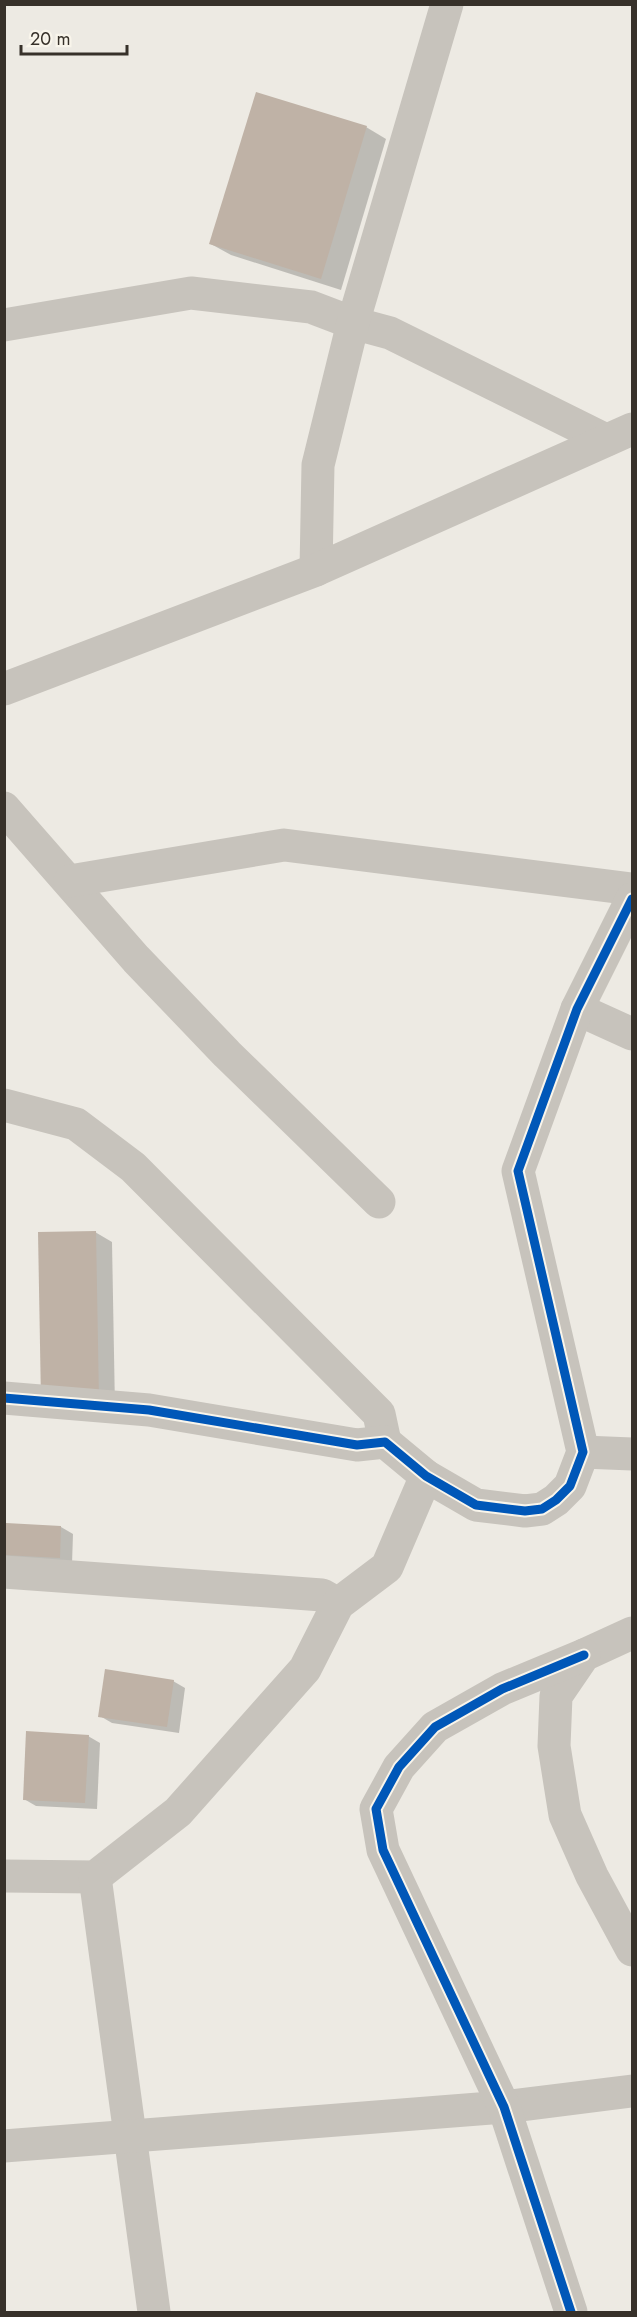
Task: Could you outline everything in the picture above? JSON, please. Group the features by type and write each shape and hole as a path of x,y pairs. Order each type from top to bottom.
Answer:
{"street":[{"path":"316,570 318,465 353,323 447,4"},
{"path":"4,325 191,293 311,307 353,323 390,333 619,434"},
{"path":"4,689 316,570 619,434"},
{"path":"4,808 17,834 70,881 136,959 219,1046 379,1202"},
{"path":"70,881 284,845 633,889"},
{"path":"4,1105 76,1124 133,1167 379,1414 385,1442 426,1476 476,1505 525,1511 542,1509 556,1500 570,1486 583,1452 518,1171 577,1009 633,899"},
{"path":"577,1009 633,1034"},
{"path":"4,1398 148,1410 357,1445 385,1442"},
{"path":"583,1452 633,1454"},
{"path":"4,1876 95,1877 178,1812 305,1669 338,1604 387,1567 426,1476"},
{"path":"4,1572 322,1594 338,1604"},
{"path":"571,2313 504,2107 383,1850 376,1809 399,1767 435,1727 502,1689 633,1633"},
{"path":"584,1655 556,1696 554,1746 565,1815 592,1876 633,1950"},
{"path":"95,1877 154,2313"},
{"path":"4,2146 504,2107 633,2091"}],"building":[{"path":"256,92 367,126 321,279 209,244"},
{"path":"96,1231 99,1400 41,1401 38,1232"},
{"path":"6,1523 61,1526 60,1558 4,1555"},
{"path":"105,1669 174,1680 167,1727 98,1717"},
{"path":"26,1731 89,1735 85,1803 23,1800"}],"cycle path":[{"path":"4,1398 149,1410 357,1445 385,1442 426,1476 476,1505 525,1511 542,1509 556,1500 570,1486 583,1452 518,1171 577,1009 632,899"},
{"path":"571,2312 504,2107 383,1850 376,1809 399,1767 435,1727 502,1689 584,1655"}]}
